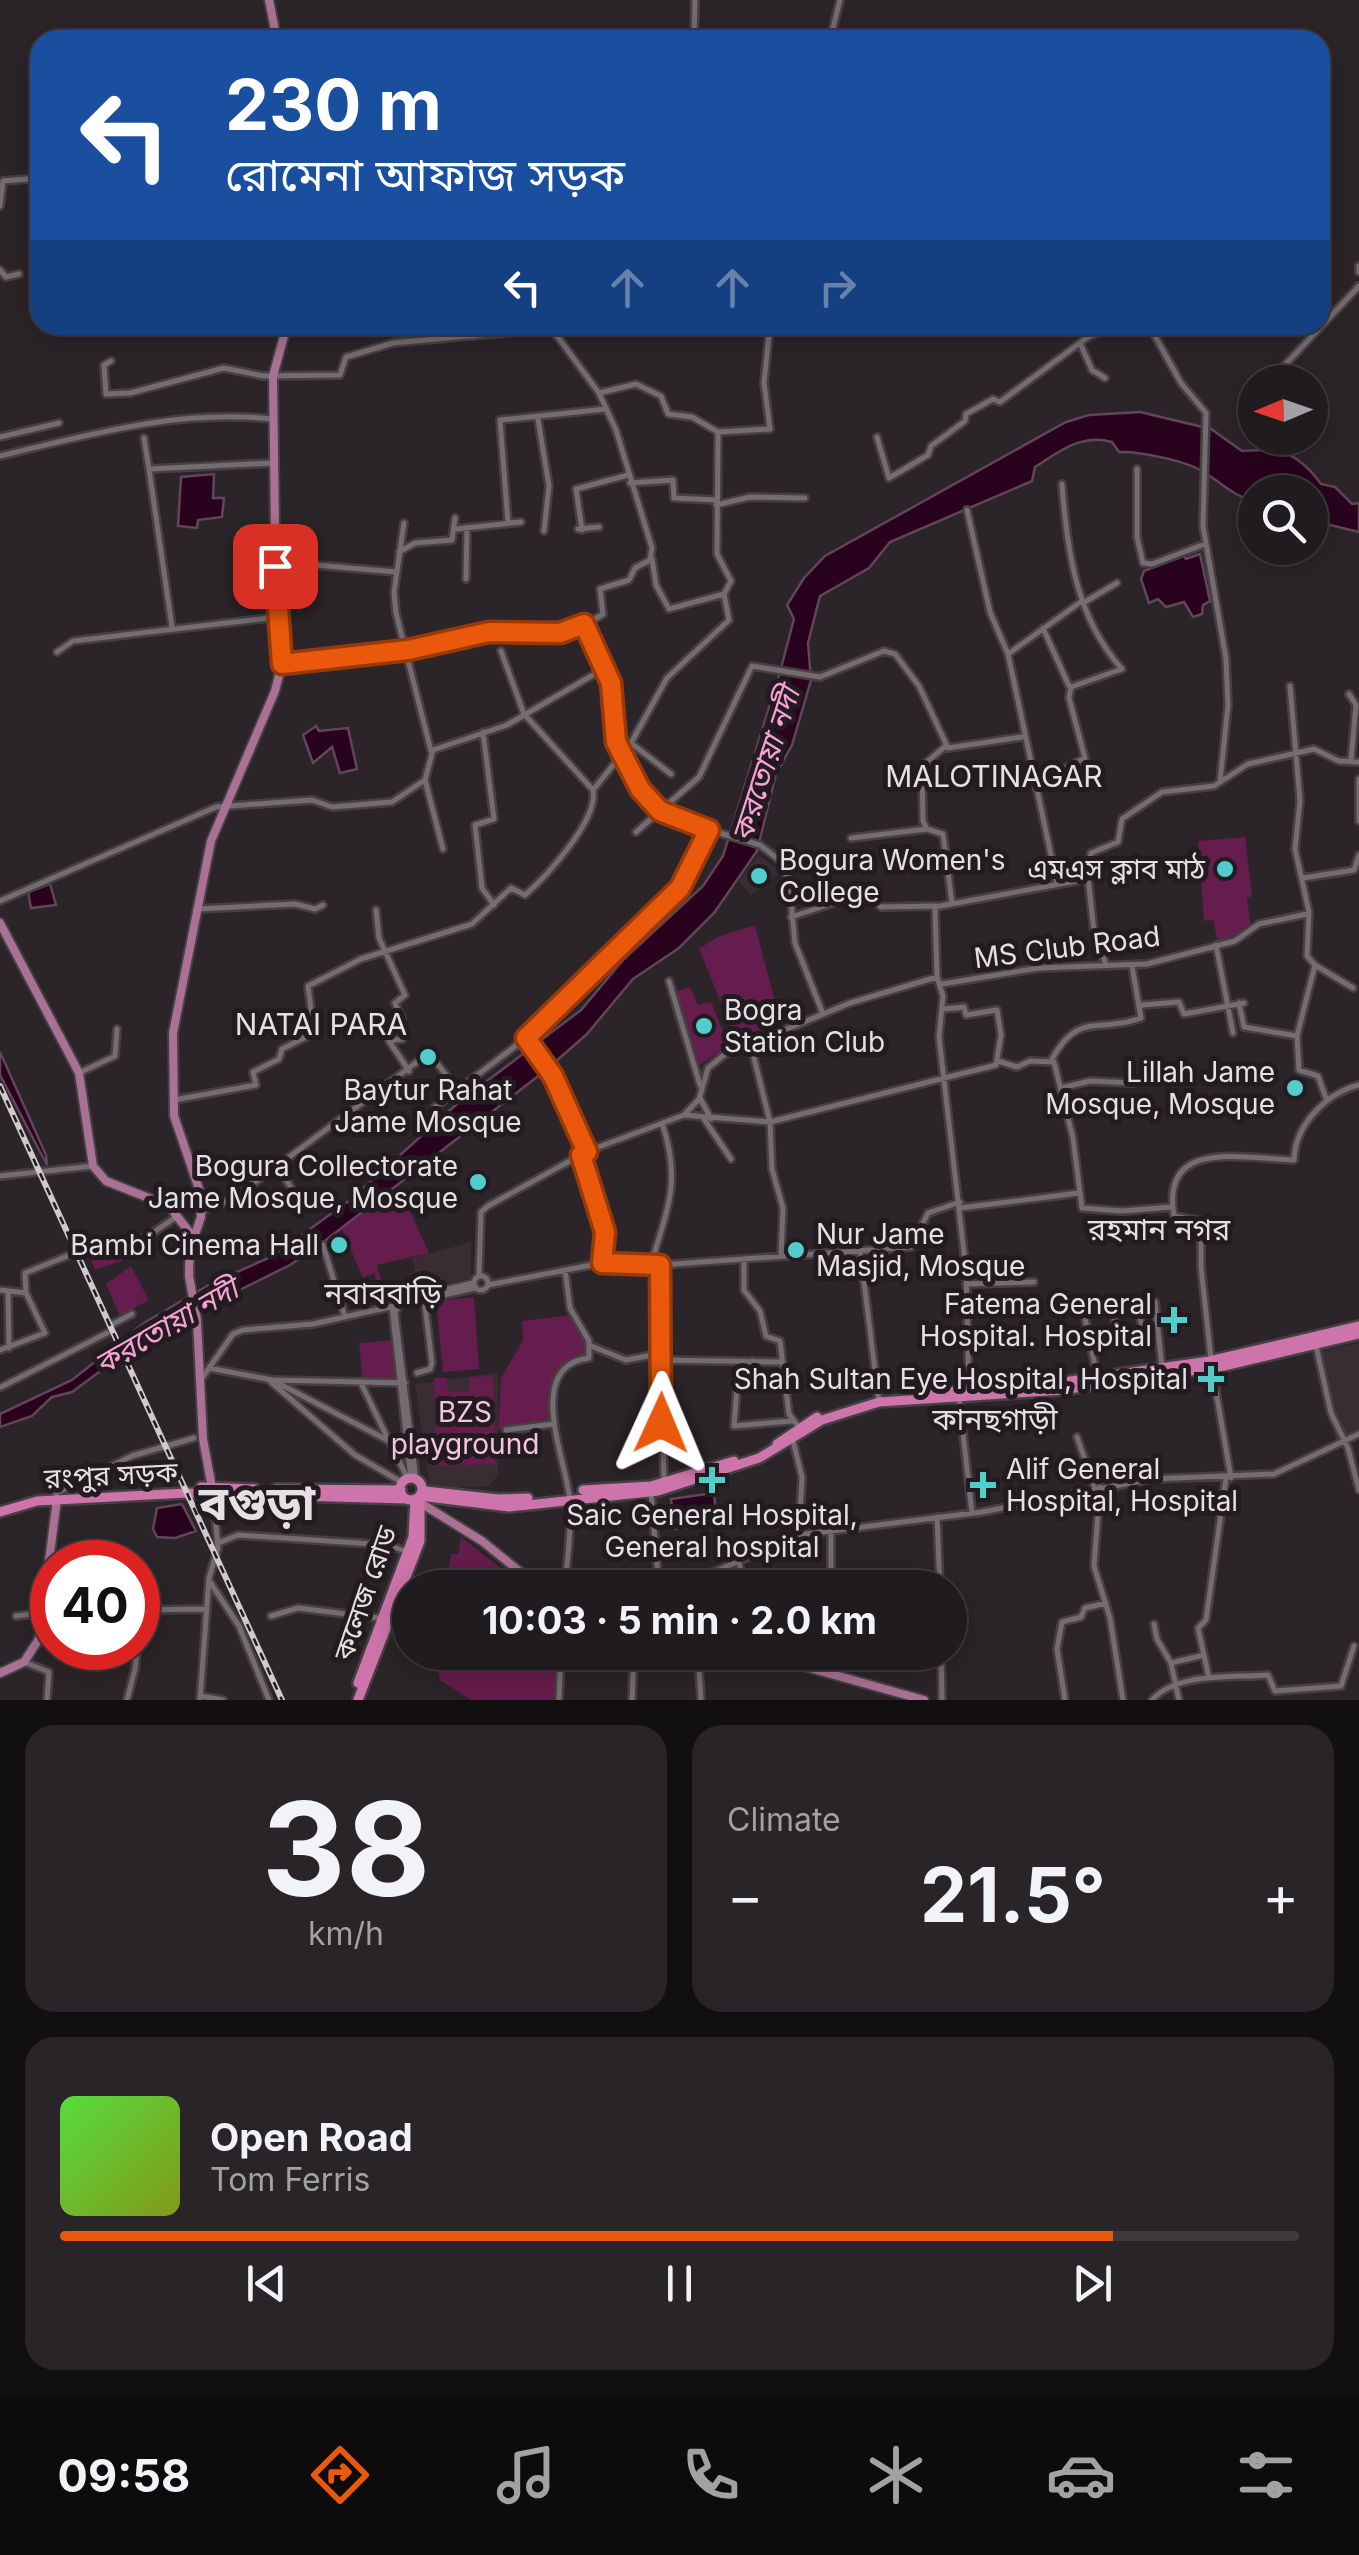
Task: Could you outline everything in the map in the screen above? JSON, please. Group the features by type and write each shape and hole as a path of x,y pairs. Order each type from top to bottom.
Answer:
{"highway":[{"path":"966,1395 1162,1367 1212,1364 1359,1326"},
{"path":"412,1490 445,1500 509,1507 570,1494 651,1492 767,1449 798,1426 878,1399 1062,1390 1316,1346 1359,1334"},
{"path":"412,1490 508,1500 665,1486 759,1458 793,1441 798,1426"},
{"name":"রংপুর সড়ক","path":"0,1509 57,1496 412,1490"},
{"name":"কলেজ রোড","path":"404,1565 413,1537 412,1490"},
{"name":"কলেজ রোড","path":"355,1700 404,1565 420,1540 412,1490"},
{"name":"কলেজ রোড","path":"355,1700 379,1618 390,1600"}],"main road":[{"path":"269,0 275,30"},
{"path":"213,1491 204,1444 197,1320 189,1276 191,1246 201,1212 196,1175 180,1140 172,1100 173,1033 195,909 212,841 275,691 282,664 277,617 274,376 285,335"},
{"path":"0,923 79,1073 93,1166 106,1181 154,1198 178,1215 191,1246"},
{"path":"412,1490 516,1570"},
{"path":"54,1540 57,1496"},
{"path":"439,1513 438,1505 445,1500"},
{"path":"1,1670 24,1662 30,1653"},
{"path":"821,1670 924,1700"}],"street":[{"path":"694,30 695,0"},
{"path":"832,30 840,0"},
{"path":"0,206 4,181 30,179"},
{"path":"0,270 6,276 18,274"},
{"path":"1330,317 1359,286"},
{"path":"111,360 104,365 106,394 130,393 224,368 274,376 340,375 346,357 393,343 479,335"},
{"path":"556,335 599,393 606,409 652,556 656,585 669,609 724,594"},
{"path":"599,393 636,384 662,396 668,414 692,418 718,432 770,429 764,383 769,335"},
{"path":"878,436 889,478 928,455 930,446 965,421 966,414 993,398 1000,402 1092,335"},
{"path":"1155,335 1181,383 1206,413 1205,544 1226,659 1228,706 1220,782"},
{"path":"1285,365 1313,335"},
{"path":"1080,344 1092,370 1104,378"},
{"path":"456,528 521,522 508,523 500,420 606,409"},
{"path":"0,456 70,442 100,428 216,413 274,419"},
{"path":"538,419 549,486 544,531"},
{"path":"0,438 59,423"},
{"path":"172,1100 256,1085 253,1072 281,1057 282,1049 314,1033 308,986 386,952 472,924 511,888 525,896 537,884 587,818 593,790 631,744 666,678 729,620 724,594 730,581 716,554 718,432"},
{"path":"144,438 172,627"},
{"path":"150,470 274,464"},
{"path":"1137,469 1137,537 1144,563 1152,564 1205,544"},
{"path":"599,527 580,530 576,489 628,475"},
{"path":"630,484 673,480 674,498 716,503 750,497 805,498"},
{"path":"1062,484 1076,588 1107,652 1122,670 1101,674 1070,689"},
{"path":"966,510 990,612 1008,654 1057,883"},
{"path":"399,552 415,544 452,540 454,518"},
{"path":"404,523 396,572 396,613 432,754 426,780 443,850"},
{"path":"466,579 467,528"},
{"path":"282,664 408,650 489,632 560,633 603,614 600,589 627,581 635,568 652,556"},
{"path":"304,564 396,572"},
{"path":"1008,654 1082,602 1117,583"},
{"path":"58,652 73,641 277,617"},
{"path":"584,624 611,683 621,752 640,789 660,811 760,846 782,862 790,881 795,943 823,1014"},
{"path":"1038,782 1085,758 1070,689 1043,628"},
{"path":"502,651 524,714 593,790"},
{"path":"636,832 699,777 752,666 812,678 884,651 896,654 918,686 947,745"},
{"path":"432,754 452,740 524,714 605,668"},
{"path":"1290,686 1300,809 1294,849 1309,912 1306,946 1315,965 1353,988"},
{"path":"1106,965 1094,932 1089,855 1118,842 1124,818 1164,791 1220,782 1248,764 1317,749 1339,762 1355,762 1356,705 1349,694"},
{"path":"482,732 494,819 475,825 482,888 494,905"},
{"path":"947,745 960,748 1022,737"},
{"path":"631,744 671,774"},
{"path":"928,829 923,820 922,766 947,745"},
{"path":"1359,778 1359,821"},
{"path":"0,901 226,806 312,800 332,807 392,802 426,780"},
{"path":"851,838 928,829 942,834 952,903"},
{"path":"435,1107 526,1038 680,888 709,830"},
{"path":"1303,878 1354,870 1359,855"},
{"path":"791,916 864,894 880,907 936,906 1088,878"},
{"path":"195,909 294,904 315,909 323,905"},
{"path":"936,906 937,977 942,984 943,1009 940,1036 966,1284 972,1513"},
{"path":"376,910 376,929 405,995 395,1003 402,1020 402,1039 390,1041 409,1071"},
{"name":"MS Club Road","path":"942,984 1040,968 1132,966 1235,941 1259,924 1300,918 1309,912"},
{"path":"1216,945 1233,1033"},
{"path":"1315,965 1297,1036 1298,1070 1318,1076 1326,1098"},
{"path":"474,1285 479,1276 481,1212 584,1154 684,1115 770,1122 998,1062 1017,1067 1052,1060 1073,1030 1084,1025 1141,1018 1142,1005 1132,966"},
{"path":"684,1115 700,1091 708,1068 750,1042 937,977"},
{"path":"669,981 700,1091 713,1120"},
{"path":"1142,1005 1179,1002 1184,1014 1242,1003 1244,1028 1297,1036"},
{"path":"943,1009 964,1006 966,1014 998,1010 998,1062"},
{"path":"79,1073 115,1056 117,1029"},
{"path":"526,1038 553,1076 584,1154 605,1232 602,1263"},
{"path":"750,1042 770,1122 772,1168 782,1208 781,1256"},
{"path":"201,1212 234,1198 430,1053 457,1089"},
{"path":"1052,1060 1061,1088 1082,1208 1088,1211 1172,1207"},
{"path":"1061,1088 1090,1081 1133,1082 1164,1072 1188,1075"},
{"path":"1209,1679 1198,1628 1206,1620 1228,1478 1201,1267 1202,1221 1174,1218 1175,1179 1189,1162 1223,1158 1294,1160 1297,1146 1326,1098 1359,1085"},
{"path":"704,1119 731,1159"},
{"path":"651,1265 668,1218 674,1181 674,1163 662,1123"},
{"path":"0,1176 93,1166"},
{"path":"278,1166 292,1189"},
{"path":"201,1381 233,1334 243,1330 313,1324 474,1285 482,1290 488,1285 602,1263 660,1265 916,1246 928,1213 960,1205 1079,1193"},
{"path":"0,1350 45,1333 26,1293 22,1280 25,1273 86,1248 145,1238 178,1215"},
{"path":"323,1246 346,1317"},
{"path":"860,1250 878,1399"},
{"path":"744,1258 744,1290 760,1311 766,1336 780,1341 798,1426 734,1426 738,1375 749,1372 752,1361"},
{"path":"660,1265 665,1486"},
{"path":"564,1270 570,1308 591,1346 589,1358 574,1360 562,1372 553,1397 553,1424 570,1494 566,1570"},
{"path":"479,1276 485,1277 488,1285"},
{"path":"966,1284 1034,1282"},
{"path":"0,1290 26,1293"},
{"path":"8,1292 9,1348"},
{"path":"417,1373 430,1369 432,1364 424,1297"},
{"path":"1097,1376 1084,1313 1152,1300 1157,1308 1162,1367"},
{"path":"1136,1304 1143,1330"},
{"path":"395,1307 412,1490"},
{"path":"1113,1307 1117,1342"},
{"path":"111,1325 132,1314"},
{"path":"1,1387 106,1333"},
{"path":"591,1346 626,1360 662,1357 782,1362"},
{"path":"1316,1346 1331,1414 1345,1440 1359,1490"},
{"path":"210,1368 268,1379 403,1384"},
{"path":"268,1379 355,1456 412,1490"},
{"path":"268,1379 389,1441"},
{"path":"362,1385 412,1490"},
{"path":"57,1496 132,1456 194,1438 202,1424"},
{"path":"506,1430 553,1424"},
{"path":"717,1570 800,1535 972,1513 1152,1478 1274,1474 1359,1434"},
{"path":"1077,1437 1098,1488 1094,1566 1106,1603 1122,1700"},
{"path":"194,1438 204,1444"},
{"path":"793,1441 802,1477 800,1535"},
{"path":"213,1491 218,1543 209,1578 200,1698 222,1700"},
{"path":"651,1492 658,1570"},
{"path":"937,1517 939,1570"},
{"path":"831,1570 832,1530"},
{"path":"218,1543 238,1535 388,1545 406,1551"},
{"path":"739,1560 740,1570"},
{"path":"209,1578 239,1626 268,1700"},
{"path":"1066,1700 1057,1649 1062,1622 1082,1617 1085,1608 1106,1603"},
{"path":"271,1616 298,1608 379,1618"},
{"path":"160,1610 207,1609"},
{"path":"16,1616 30,1614"},
{"path":"1154,1624 1157,1639 1172,1663 1179,1700"},
{"path":"1152,1700 1176,1684 1268,1674 1275,1691 1341,1686 1354,1646"},
{"path":"1172,1663 1200,1656"},
{"path":"24,1662 49,1672 50,1699"},
{"path":"127,1700 135,1670"},
{"path":"559,1700 560,1670"},
{"path":"632,1700 633,1670"},
{"path":"699,1670 701,1700"},
{"path":"941,1670 942,1700"}],"shaded area":[{"name":"Bogura Women's College","path":"758,855 781,871 751,895 739,881"},
{"path":"471,1242 471,1278 420,1290 412,1258"},
{"path":"1359,1343 1359,1440 1338,1449 1315,1352"},
{"path":"498,1373 498,1476 489,1486 430,1488 415,1384"}],"green space":[{"name":"এমএস ক্লাব মাঠ","path":"1245,837 1252,896 1247,898 1251,928 1218,942 1213,920 1204,921 1198,841"},
{"path":"755,925 780,1021 736,1040 699,949 717,937"},
{"name":"Bogra Station Club","path":"690,987 698,1005 711,1002 729,1046 699,1065 675,992"},
{"path":"398,1184 429,1253 377,1265 389,1307 384,1309 374,1273 363,1278 341,1228"},
{"path":"119,1242 124,1260 95,1270 87,1249"},
{"path":"131,1266 149,1300 120,1316 106,1284"},
{"path":"474,1297 479,1369 443,1372 436,1301"},
{"path":"570,1315 588,1342 587,1356 571,1359 560,1377 553,1422 498,1430 501,1378 523,1340 522,1321"},
{"path":"395,1340 398,1381 363,1384 359,1343"},
{"name":"BZS playground","path":"493,1376 496,1464 437,1466 434,1378 447,1378 448,1392 469,1391 469,1377"},
{"path":"461,1537 503,1570 448,1570 451,1554 458,1554"},
{"path":"438,1670 560,1670 559,1700 471,1700 440,1680"}],"water":[{"name":"করতোয়া নদী","path":"1140,412 1211,429 1238,448 1238,455 1289,455 1313,475 1238,475 1238,494 1187,465 1151,455 1119,452 1112,442 1090,440 1035,467 1032,481 890,542 869,568 820,596 808,643 811,680 792,745 776,774 757,851 714,913 679,948 633,979 587,1034 546,1070 322,1243 290,1265 193,1313 156,1339 141,1341 72,1392 52,1397 32,1416 0,1427 0,1414 72,1380 144,1323 212,1283 273,1256 350,1200 458,1103 581,1010 623,960 703,886 723,856 794,619 787,605 804,578 825,556 1066,422 1089,415"},
{"path":"214,474 213,498 224,498 222,517 198,520 197,528 178,526 181,477"},
{"path":"1328,486 1335,487 1352,504 1359,503 1359,532 1328,524"},
{"path":"1200,554 1210,601 1203,605 1202,614 1193,617 1184,602 1166,607 1158,599 1149,603 1141,579 1144,571 1183,555 1186,559"},
{"path":"316,726 319,731 348,728 357,769 340,773 332,747 313,763 303,735"},
{"path":"50,884 56,905 31,908 28,892"},
{"path":"0,1052 46,1155 47,1165 0,1075"},
{"path":"714,1493 717,1524 675,1529 671,1499"},
{"path":"182,1504 196,1531 175,1538 157,1537 153,1529 157,1508"}],"railway":[{"path":"0,1086 282,1700"}],"place":[{"name":"এমএস ক্লাব মাঠ","path":"1225,869"},
{"name":"Bogura Women's College","path":"759,876"},
{"name":"Bogra Station Club","path":"704,1026"},
{"name":"Baytur Rahat Jame Mosque","path":"428,1057"},
{"name":"Lillah Jame Mosque, Mosque","path":"1295,1088"},
{"name":"Bogura Collectorate Jame Mosque, Mosque","path":"478,1182"},
{"name":"Bambi Cinema Hall","path":"339,1245"},
{"name":"Nur Jame Masjid, Mosque","path":"796,1250"},
{"name":"Fatema General Hospital. Hospital","path":"1174,1320"},
{"name":"Shah Sultan Eye Hospital, Hospital","path":"1211,1379"},
{"name":"Saic General Hospital, General hospital","path":"712,1480"},
{"name":"Alif General Hospital, Hospital","path":"983,1485"}],"district":[{"name":"MALOTINAGAR","path":"994,776"},
{"name":"NATAI PARA","path":"321,1024"},
{"name":"রহমান নগর","path":"1159,1229"},
{"name":"নবাববাড়ি","path":"383,1293"},
{"name":"কানছগাড়ী","path":"995,1419"},
{"name":"বগুড়া","path":"257,1502"}],"route":[{"path":"275,566 282,664 408,650 489,632 560,633 584,624 611,683 616,706 616,742 640,789 660,811 709,830 680,888 644,928 526,1038 553,1076 587,1152 581,1155 605,1232 602,1263 660,1265 661,1423"}]}
